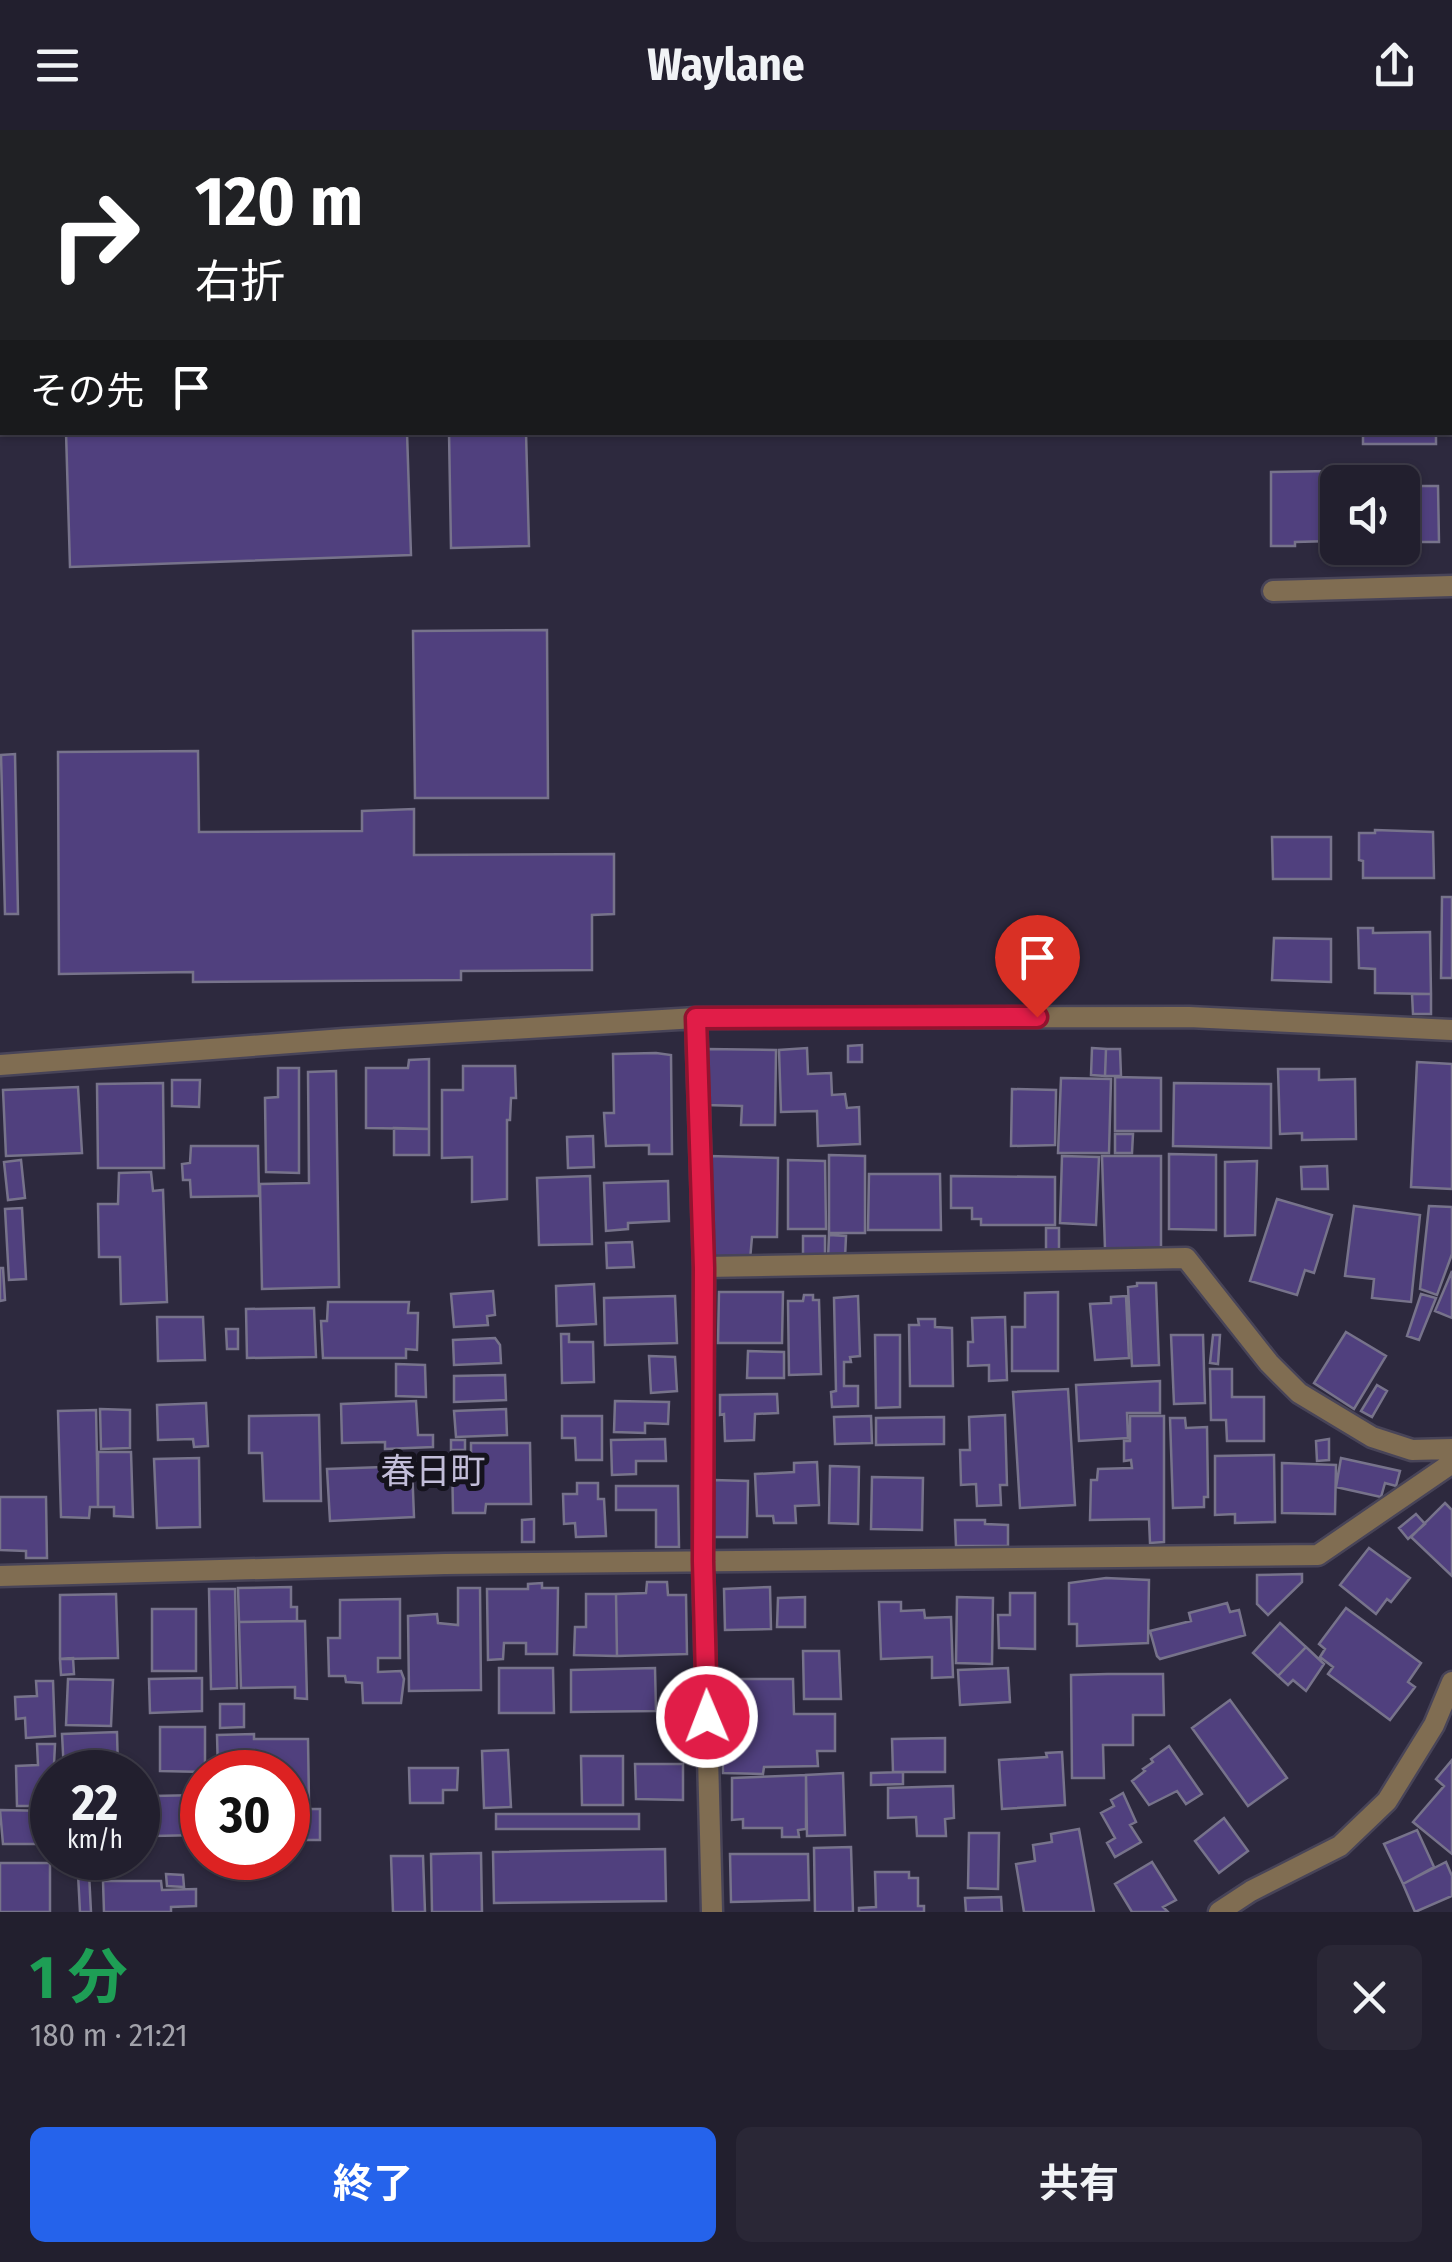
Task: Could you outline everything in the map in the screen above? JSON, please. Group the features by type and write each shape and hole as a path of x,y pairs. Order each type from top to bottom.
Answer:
{"street":[{"path":"1273,591 1452,586"},
{"path":"0,1065 696,1018 1189,1017 1452,1030"},
{"path":"696,1018 704,1268 703,1561 712,1912"},
{"path":"704,1268 1186,1258 1269,1363 1299,1392 1372,1437 1412,1450 1452,1449"},
{"path":"0,1576 445,1564 1318,1555 1452,1463"},
{"path":"1219,1912 1340,1846 1387,1801 1434,1725 1452,1682"}],"building":[{"path":"66,435 407,435 411,555 70,567"},
{"path":"449,435 526,435 529,546 451,548"},
{"path":"1363,435 1436,435 1436,444 1363,444"},
{"path":"1320,471 1320,541 1271,546 1271,472"},
{"path":"1420,486 1438,486 1439,542 1420,542"},
{"path":"547,630 548,798 415,798 413,631"},
{"path":"198,751 199,832 362,831 362,811 414,809 414,855 614,854 614,914 592,915 592,970 461,971 461,980 193,982 193,972 59,974 58,752"},
{"path":"15,754 18,914 5,914 1,755"},
{"path":"1433,832 1434,878 1363,878 1359,833"},
{"path":"1272,837 1331,837 1331,879 1273,879"},
{"path":"1442,897 1452,897 1452,978 1441,978"},
{"path":"1358,928 1373,928 1373,933 1430,932 1431,994 1375,993 1375,969 1359,968"},
{"path":"1274,938 1331,939 1331,982 1272,980"},
{"path":"1412,994 1431,994 1431,1014 1413,1014"},
{"path":"862,1045 862,1062 848,1062 848,1046"},
{"path":"807,1048 808,1074 831,1073 832,1095 845,1094 847,1108 859,1107 860,1144 818,1146 817,1111 781,1112 779,1050"},
{"path":"1092,1048 1106,1049 1105,1076 1091,1075"},
{"path":"706,1049 776,1050 775,1125 741,1125 742,1106 705,1105"},
{"path":"1106,1049 1120,1049 1121,1076 1105,1076"},
{"path":"613,1054 671,1055 672,1154 649,1154 649,1145 606,1146 604,1113 614,1113"},
{"path":"429,1059 429,1129 366,1128 366,1068 408,1068 409,1060"},
{"path":"1417,1062 1452,1064 1452,1189 1411,1187"},
{"path":"463,1066 515,1066 516,1098 511,1098 507,1120 507,1199 472,1202 472,1157 442,1158 442,1090 463,1090"},
{"path":"278,1068 299,1068 299,1173 266,1172 265,1098 278,1097"},
{"path":"1278,1069 1319,1069 1319,1080 1355,1079 1356,1139 1302,1140 1302,1133 1280,1134"},
{"path":"336,1071 339,1287 262,1289 260,1184 309,1183 308,1072"},
{"path":"1115,1077 1161,1078 1161,1131 1115,1131"},
{"path":"1061,1078 1111,1079 1109,1153 1058,1153"},
{"path":"172,1080 200,1080 199,1107 172,1106"},
{"path":"163,1083 164,1168 98,1168 97,1084"},
{"path":"1174,1083 1271,1084 1271,1148 1173,1146"},
{"path":"78,1087 82,1153 6,1156 3,1090"},
{"path":"1012,1089 1056,1090 1055,1145 1011,1146"},
{"path":"394,1128 429,1129 429,1155 394,1155"},
{"path":"1115,1134 1133,1134 1132,1153 1115,1153"},
{"path":"593,1136 594,1167 568,1168 567,1137"},
{"path":"191,1146 258,1146 259,1196 191,1197 190,1180 183,1180 182,1164 190,1163"},
{"path":"1169,1154 1216,1155 1216,1230 1169,1229"},
{"path":"829,1155 865,1156 865,1233 829,1233"},
{"path":"709,1156 778,1158 777,1237 752,1237 750,1260 709,1259"},
{"path":"1062,1156 1099,1157 1096,1225 1060,1223"},
{"path":"1102,1156 1161,1156 1161,1252 1105,1249"},
{"path":"21,1160 25,1198 8,1200 4,1162"},
{"path":"788,1160 825,1161 826,1229 788,1229"},
{"path":"1257,1161 1255,1235 1225,1236 1225,1162"},
{"path":"1327,1166 1328,1189 1302,1189 1301,1167"},
{"path":"151,1172 153,1191 163,1190 167,1302 121,1304 120,1257 99,1257 98,1204 118,1204 119,1173"},
{"path":"869,1174 940,1174 941,1230 868,1230"},
{"path":"590,1176 592,1244 539,1245 537,1178"},
{"path":"951,1176 1055,1177 1055,1225 981,1225 981,1219 972,1219 972,1208 951,1208"},
{"path":"668,1181 669,1221 628,1223 628,1229 606,1231 604,1183"},
{"path":"1277,1199 1332,1215 1314,1273 1305,1270 1297,1295 1250,1281"},
{"path":"1354,1206 1420,1215 1411,1302 1372,1298 1374,1279 1345,1276"},
{"path":"1429,1206 1452,1207 1452,1254 1437,1295 1420,1289"},
{"path":"22,1208 26,1279 9,1280 5,1209"},
{"path":"1046,1228 1059,1228 1059,1252 1046,1251"},
{"path":"829,1235 846,1236 845,1258 828,1259"},
{"path":"803,1236 825,1236 825,1259 803,1259"},
{"path":"632,1242 634,1267 607,1268 606,1243"},
{"path":"0,1268 5,1300 0,1301"},
{"path":"1452,1271 1452,1318 1435,1311"},
{"path":"1156,1283 1159,1365 1132,1366 1128,1287"},
{"path":"594,1284 596,1324 557,1326 556,1286"},
{"path":"493,1291 495,1315 487,1316 488,1325 454,1327 451,1294"},
{"path":"719,1292 783,1292 782,1343 718,1343"},
{"path":"1058,1292 1058,1371 1012,1371 1012,1327 1025,1327 1025,1293"},
{"path":"1421,1294 1436,1298 1419,1340 1407,1336"},
{"path":"804,1295 819,1300 821,1374 789,1375 788,1301 803,1301"},
{"path":"675,1296 677,1343 605,1345 604,1298"},
{"path":"858,1296 860,1356 844,1362 844,1386 858,1386 858,1406 832,1407 831,1392 836,1391 834,1298"},
{"path":"1126,1296 1129,1358 1095,1360 1090,1304 1111,1303 1111,1297"},
{"path":"328,1302 409,1302 408,1313 418,1313 417,1350 406,1349 406,1358 323,1358 321,1321 327,1321"},
{"path":"314,1308 316,1357 247,1358 246,1309"},
{"path":"157,1317 203,1317 205,1360 158,1361"},
{"path":"1005,1317 1007,1380 989,1381 989,1365 968,1366 972,1318"},
{"path":"918,1319 935,1319 935,1327 952,1328 953,1386 910,1386 909,1325 919,1325"},
{"path":"226,1329 238,1329 238,1349 227,1349"},
{"path":"1346,1332 1386,1356 1354,1409 1314,1383"},
{"path":"561,1334 569,1334 569,1342 593,1342 594,1382 562,1383"},
{"path":"875,1335 900,1335 900,1407 876,1408"},
{"path":"1171,1335 1203,1335 1205,1403 1174,1404"},
{"path":"1213,1335 1220,1335 1218,1364 1210,1363"},
{"path":"495,1338 500,1345 501,1363 454,1365 453,1340"},
{"path":"748,1351 784,1352 784,1378 747,1378"},
{"path":"649,1356 675,1357 677,1391 651,1393"},
{"path":"396,1364 425,1365 426,1397 396,1396"},
{"path":"1210,1369 1232,1369 1232,1397 1264,1397 1264,1441 1227,1441 1226,1420 1211,1420"},
{"path":"505,1375 506,1400 454,1402 454,1376"},
{"path":"1160,1381 1160,1413 1127,1413 1128,1438 1079,1441 1076,1385"},
{"path":"1377,1385 1387,1391 1372,1417 1361,1411"},
{"path":"1068,1389 1075,1505 1020,1508 1013,1392"},
{"path":"777,1394 778,1413 755,1414 754,1440 725,1441 720,1395"},
{"path":"416,1401 418,1435 433,1435 433,1447 385,1449 385,1442 342,1443 341,1404"},
{"path":"615,1401 669,1402 668,1424 645,1423 645,1433 614,1432"},
{"path":"206,1403 208,1446 194,1447 193,1439 158,1440 157,1405"},
{"path":"100,1409 130,1410 130,1448 101,1449"},
{"path":"506,1409 507,1435 456,1437 454,1411"},
{"path":"96,1410 98,1507 90,1507 89,1518 61,1517 58,1411"},
{"path":"319,1415 321,1501 264,1501 262,1453 249,1453 249,1416"},
{"path":"1005,1415 1007,1485 1000,1485 1001,1505 977,1506 976,1484 961,1485 960,1450 970,1450 969,1417"},
{"path":"562,1416 602,1416 602,1460 576,1460 575,1438 562,1438"},
{"path":"871,1416 872,1443 835,1444 834,1417"},
{"path":"1130,1416 1164,1416 1164,1542 1150,1543 1149,1519 1090,1520 1091,1480 1097,1480 1098,1469 1132,1468 1131,1460 1124,1461 1124,1441 1130,1441"},
{"path":"944,1417 944,1444 876,1445 876,1418"},
{"path":"1170,1418 1185,1418 1186,1428 1207,1427 1208,1497 1204,1497 1204,1507 1173,1508"},
{"path":"665,1439 666,1461 636,1461 636,1474 612,1475 611,1440"},
{"path":"1329,1439 1329,1460 1317,1461 1316,1441"},
{"path":"451,1440 465,1440 465,1450 451,1450"},
{"path":"471,1443 530,1443 531,1504 486,1504 485,1513 453,1513 452,1456 471,1456"},
{"path":"98,1452 131,1452 133,1517 114,1516 114,1507 98,1507"},
{"path":"1274,1455 1275,1522 1235,1523 1235,1514 1215,1515 1215,1456"},
{"path":"199,1458 200,1527 157,1528 154,1459"},
{"path":"1341,1458 1400,1471 1396,1486 1385,1483 1381,1497 1336,1487"},
{"path":"817,1462 819,1505 795,1506 796,1523 774,1523 773,1516 757,1516 755,1474 794,1472 794,1463"},
{"path":"1282,1463 1336,1465 1335,1514 1282,1513"},
{"path":"412,1466 414,1517 330,1521 327,1469"},
{"path":"830,1466 859,1467 858,1524 829,1523"},
{"path":"872,1477 923,1478 922,1530 871,1529"},
{"path":"713,1480 748,1481 747,1537 713,1537"},
{"path":"577,1483 598,1483 598,1499 604,1499 606,1536 576,1537 575,1523 564,1524 563,1494 577,1494"},
{"path":"616,1486 678,1486 679,1547 656,1547 656,1510 616,1510"},
{"path":"0,1497 46,1497 47,1558 26,1558 26,1551 0,1550"},
{"path":"1445,1503 1452,1510 1452,1576 1411,1537"},
{"path":"1416,1514 1425,1524 1408,1539 1399,1528"},
{"path":"534,1519 534,1542 522,1542 522,1520"},
{"path":"955,1520 1008,1525 1008,1546 956,1546"},
{"path":"1369,1548 1410,1578 1376,1614 1340,1585"},
{"path":"1302,1574 1302,1582 1268,1615 1257,1604 1257,1575"},
{"path":"1106,1578 1149,1580 1148,1643 1077,1646 1077,1624 1069,1624 1069,1583"},
{"path":"647,1582 667,1582 668,1595 686,1595 687,1654 617,1656 616,1594 646,1593"},
{"path":"542,1583 542,1588 558,1588 557,1654 526,1654 526,1643 504,1643 503,1659 488,1660 487,1589 528,1589 528,1584"},
{"path":"291,1587 291,1607 297,1607 297,1621 239,1622 238,1588"},
{"path":"770,1587 771,1629 725,1630 724,1589"},
{"path":"458,1588 480,1588 481,1690 409,1691 408,1616 437,1614 438,1623 458,1625"},
{"path":"209,1589 235,1589 237,1688 211,1689"},
{"path":"1010,1593 1035,1593 1035,1649 999,1648 998,1615 1010,1615"},
{"path":"116,1594 118,1658 60,1659 60,1595"},
{"path":"586,1594 616,1594 617,1656 574,1655 575,1627 586,1627"},
{"path":"805,1597 805,1627 777,1627 778,1598"},
{"path":"957,1597 993,1598 992,1664 956,1663"},
{"path":"400,1599 400,1658 378,1658 378,1672 401,1671 401,1703 363,1703 362,1683 346,1682 345,1676 329,1676 328,1638 340,1638 340,1600"},
{"path":"879,1602 901,1602 901,1611 924,1610 925,1618 951,1617 953,1677 932,1678 932,1657 881,1659"},
{"path":"1227,1603 1230,1612 1239,1610 1245,1635 1160,1659 1157,1656 1150,1631 1191,1621 1189,1613"},
{"path":"1346,1608 1421,1663 1408,1682 1415,1687 1390,1720 1328,1674 1333,1667 1320,1657 1325,1649 1319,1644"},
{"path":"152,1609 196,1609 196,1671 152,1671"},
{"path":"305,1621 307,1699 295,1698 295,1687 241,1688 239,1622"},
{"path":"1280,1623 1306,1647 1278,1676 1253,1653"},
{"path":"1306,1647 1324,1664 1306,1691 1293,1680 1288,1685 1278,1676"},
{"path":"803,1651 839,1651 841,1699 804,1699"},
{"path":"73,1658 74,1674 61,1675 60,1659"},
{"path":"499,1668 553,1668 554,1713 499,1713"},
{"path":"655,1668 656,1711 571,1712 571,1670"},
{"path":"1008,1668 1010,1702 960,1705 958,1670"},
{"path":"1163,1674 1164,1715 1133,1715 1133,1745 1103,1745 1104,1778 1072,1778 1071,1675"},
{"path":"202,1678 202,1711 150,1713 149,1679"},
{"path":"68,1679 113,1680 111,1726 66,1725"},
{"path":"736,1679 793,1679 794,1714 835,1714 835,1751 817,1751 818,1766 764,1767 763,1774 723,1773 722,1729 738,1730"},
{"path":"36,1681 53,1681 55,1736 26,1738 25,1718 16,1719 15,1697 37,1696"},
{"path":"1230,1700 1287,1778 1248,1806 1192,1728"},
{"path":"220,1704 244,1704 244,1727 220,1728"},
{"path":"160,1727 205,1727 205,1750 180,1750 180,1771 160,1771"},
{"path":"117,1732 117,1750 63,1750 62,1734"},
{"path":"217,1735 308,1739 308,1750 217,1750"},
{"path":"945,1738 945,1772 893,1772 892,1739"},
{"path":"37,1744 55,1744 55,1750 37,1750"},
{"path":"1169,1746 1202,1794 1186,1804 1177,1791 1149,1805 1132,1781"},
{"path":"508,1750 511,1807 484,1808 482,1751"},
{"path":"1062,1752 1065,1805 1002,1809 999,1760 1047,1757 1046,1753"},
{"path":"581,1756 623,1756 623,1805 582,1805"},
{"path":"1452,1760 1452,1854 1413,1822 1444,1786 1436,1779"},
{"path":"635,1764 683,1764 683,1800 636,1799"},
{"path":"30,1765 30,1806 17,1806 16,1766"},
{"path":"409,1768 458,1768 457,1790 443,1790 443,1803 410,1803"},
{"path":"903,1772 903,1784 871,1785 871,1773"},
{"path":"843,1773 845,1835 807,1836 806,1775"},
{"path":"806,1775 806,1829 798,1830 799,1837 782,1837 782,1828 743,1828 743,1819 732,1820 732,1778"},
{"path":"953,1786 954,1818 945,1819 946,1836 917,1836 916,1817 888,1818 888,1788"},
{"path":"1123,1793 1136,1822 1130,1825 1141,1842 1115,1857 1107,1843 1115,1838 1101,1813 1114,1806 1111,1800"},
{"path":"180,1795 180,1835 160,1836 160,1796"},
{"path":"310,1809 320,1809 320,1840 310,1840"},
{"path":"0,1810 30,1811 30,1844 3,1844"},
{"path":"496,1814 639,1814 639,1829 496,1829"},
{"path":"1224,1818 1248,1851 1219,1873 1195,1841"},
{"path":"1079,1829 1094,1912 1024,1912 1016,1864 1035,1861 1033,1845 1052,1842 1051,1834"},
{"path":"1417,1830 1434,1867 1403,1884 1384,1844"},
{"path":"969,1833 999,1833 998,1889 968,1888"},
{"path":"851,1847 853,1912 815,1912 814,1848"},
{"path":"665,1849 666,1901 494,1903 493,1852"},
{"path":"481,1853 482,1912 432,1912 431,1854"},
{"path":"730,1854 808,1854 809,1900 731,1902"},
{"path":"391,1856 423,1856 425,1912 393,1912"},
{"path":"1152,1862 1176,1900 1163,1907 1168,1912 1132,1912 1115,1884"},
{"path":"1446,1862 1452,1876 1452,1896 1415,1912 1403,1884"},
{"path":"0,1863 30,1863 30,1880 50,1880 50,1912 0,1912"},
{"path":"875,1872 909,1872 909,1878 918,1878 918,1906 924,1906 924,1912 859,1912 859,1908 876,1907"},
{"path":"166,1874 180,1875 183,1880 184,1887 167,1886"},
{"path":"78,1880 89,1880 91,1912 80,1912"},
{"path":"103,1881 161,1881 162,1890 196,1889 196,1906 171,1907 171,1912 104,1912"},
{"path":"1001,1897 1002,1912 966,1912 965,1898"}],"district":[{"name":"春日町","path":"433,1471"}],"route":[{"path":"707,1717 704,1268 696,1018 1037,1017"}]}
